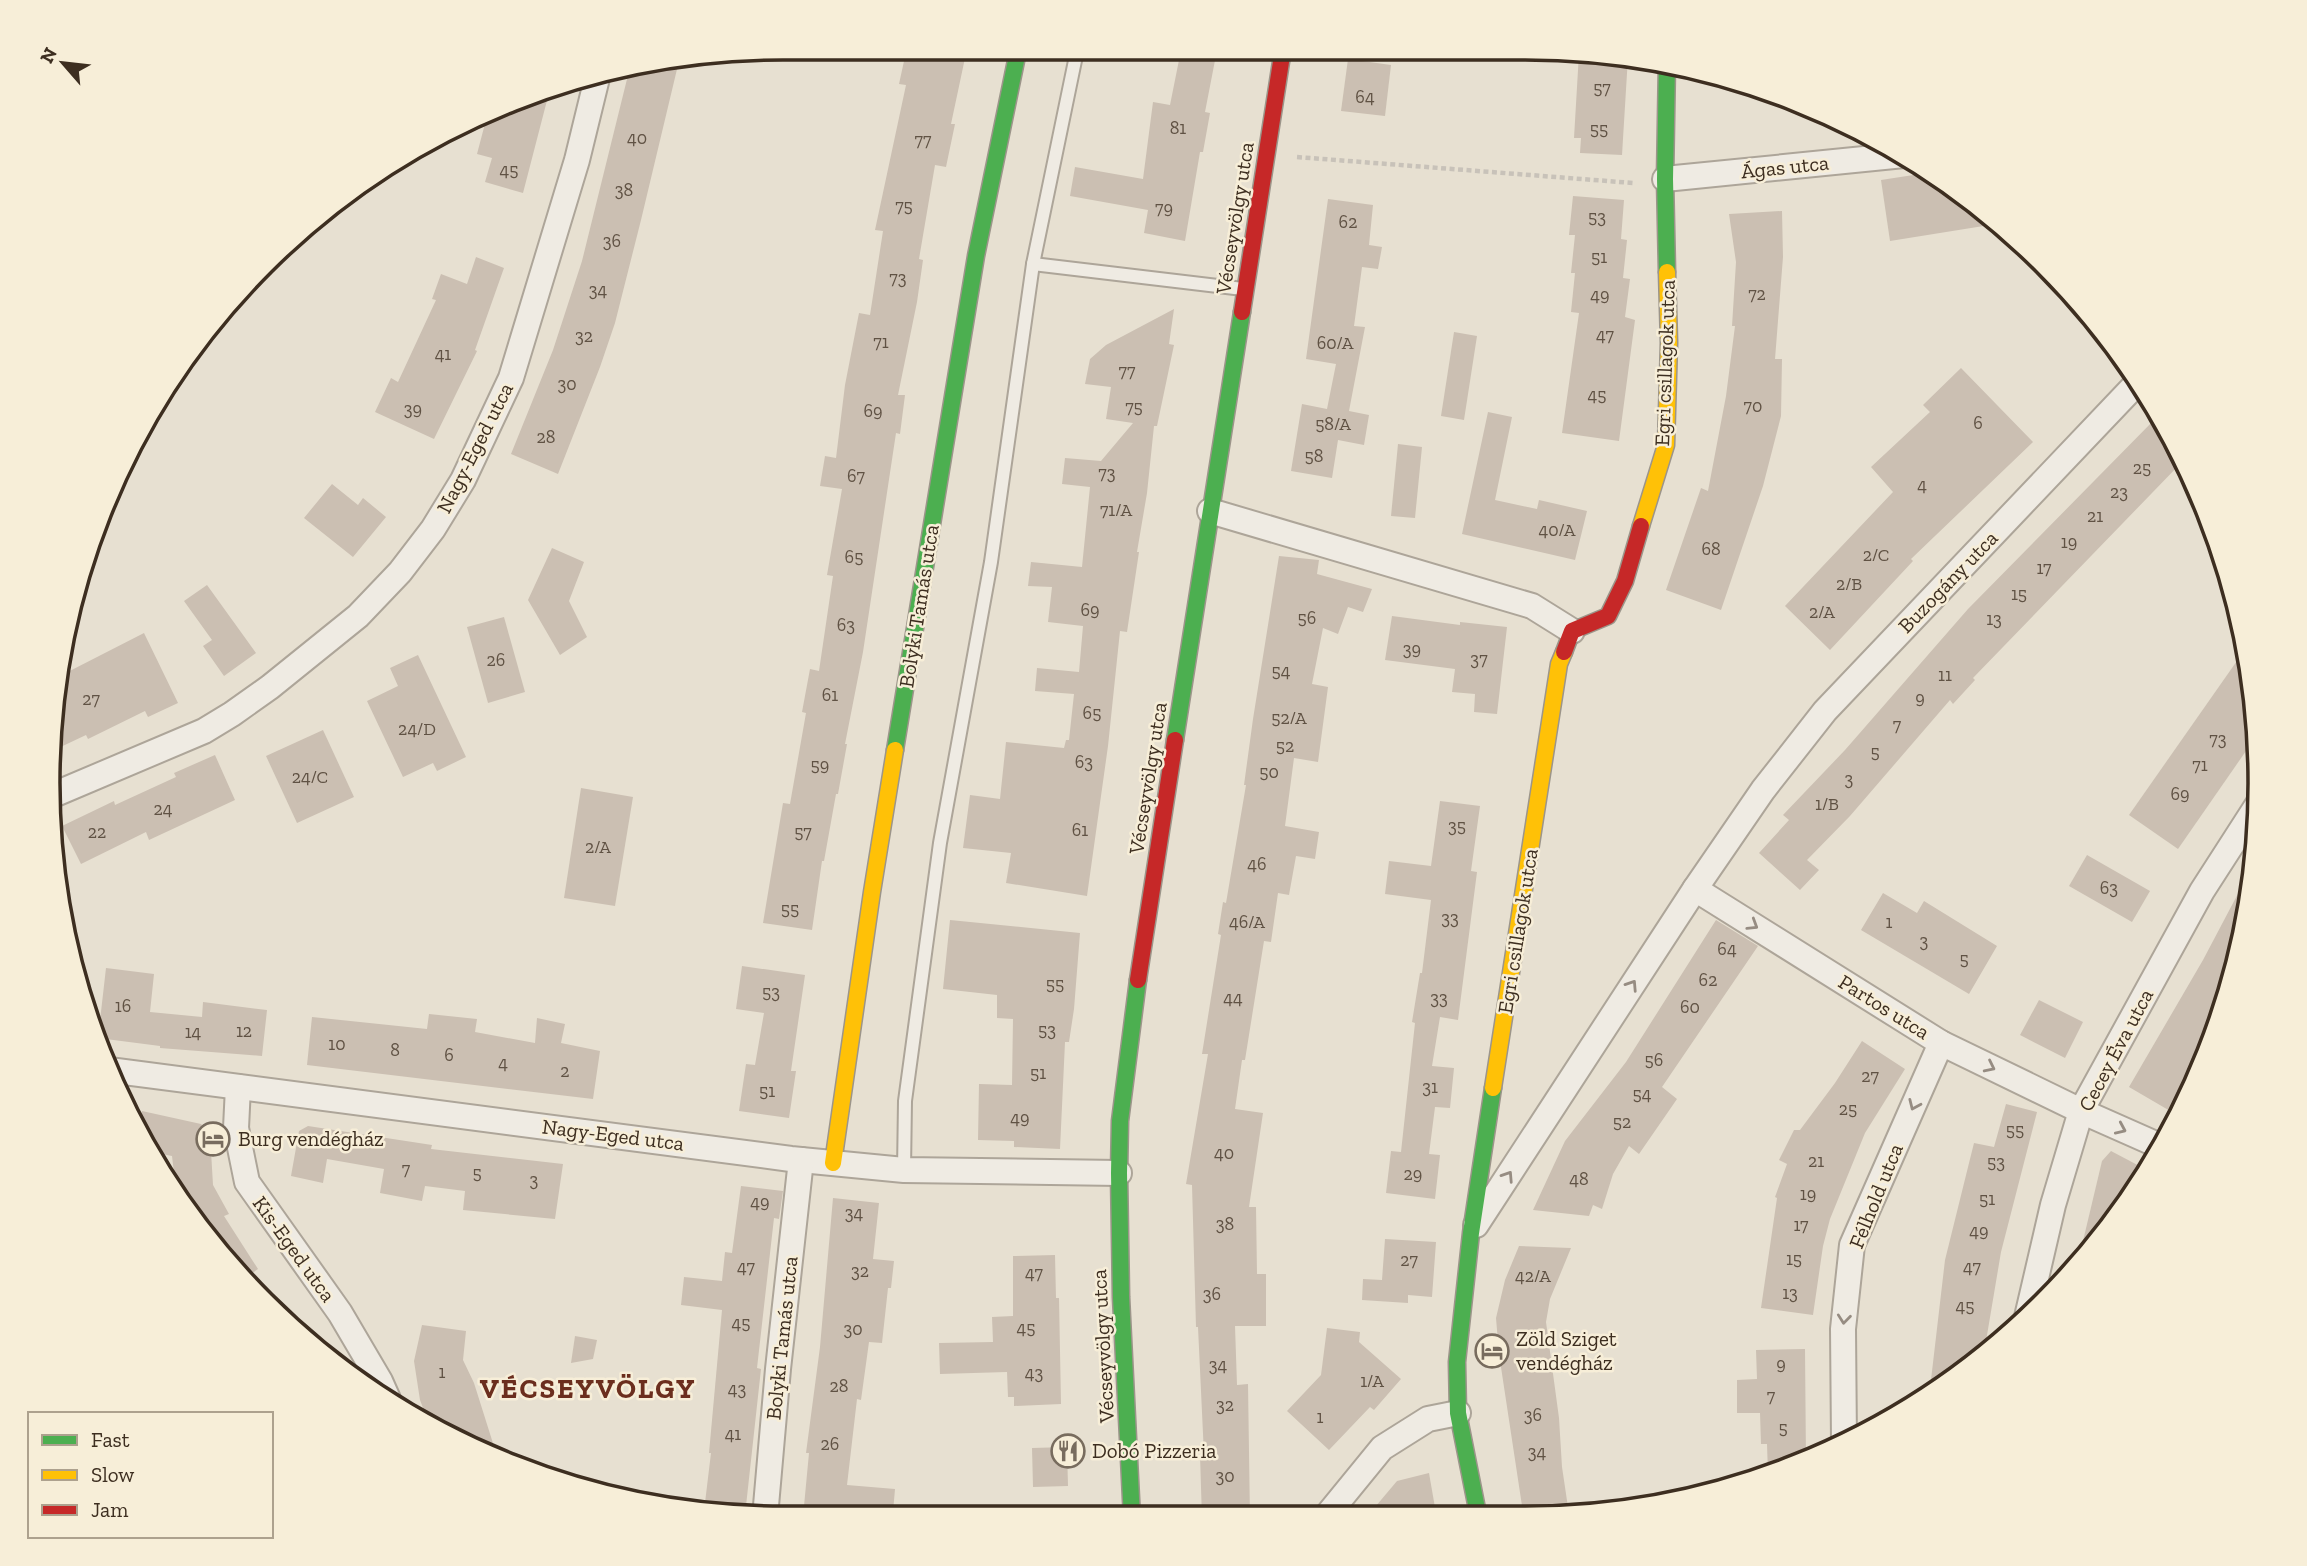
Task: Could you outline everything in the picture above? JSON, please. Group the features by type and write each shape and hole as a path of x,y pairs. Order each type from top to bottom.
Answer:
{"street":[{"name":"Bolyki Tamás utca","path":"833,1163 872,892 974,270 1016,60"},
{"name":"Vécseyvölgy utca","path":"1131,1506 1121,1297 1120,1121 1138,980 1281,60"},
{"name":"Egri csillagok utca","path":"1476,1506 1458,1413 1457,1362 1471,1233 1559,664 1572,631 1608,616 1614,604 1625,581 1666,446 1669,344 1665,179 1666,73"},
{"name":"Nagy-Eged utca","path":"60,792 204,731 242,707 358,616 400,572 433,529 463,480 511,378 577,160 596,84"},
{"name":"Ágas utca","path":"1665,179 1887,157"},
{"name":"Buzogány utca","path":"1763,790 1825,711 2131,389"},
{"path":"1210,511 1532,606 1572,631"},
{"name":"Egri csillagok utca","path":"1471,1233 1695,889 1763,790"},
{"name":"Cecey Éva utca","path":"2031,1300 2053,1205 2081,1111 2202,891 2246,822"},
{"name":"Partos utca","path":"1695,889 1941,1043 2152,1143"},
{"name":"Félhold utca","path":"1844,1432 1843,1329 1852,1245 1941,1043"},
{"name":"Nagy-Eged utca","path":"120,1071 801,1160 904,1170 1119,1173"},
{"name":"Kis-Eged utca","path":"237,1087 236,1128 247,1182 340,1313 382,1386"},
{"name":"Bolyki Tamás utca","path":"766,1506 801,1160"},
{"path":"1335,1506 1382,1448 1428,1419 1458,1413"}],"lane":[{"path":"904,1170 905,1101 939,857 992,562 1033,264 1075,60"},
{"path":"1033,264 1244,289"}],"path":[{"path":"1267,155 1641,184 1665,179"}],"building":[{"path":"904,60 965,60 951,124 955,124 946,167 935,165 919,259 923,260 917,302 898,395 905,395 900,434 896,433 863,652 838,794 822,861 812,930 763,923 783,803 790,804 806,713 802,712 810,669 819,671 833,576 827,575 842,489 820,486 825,456 836,458 845,385 859,313 870,315 883,231 875,230 906,85 899,84"},
{"path":"1179,60 1215,60 1205,112 1210,113 1203,152 1200,152 1185,241 1144,233 1148,210 1070,196 1075,167 1143,179 1153,102 1170,105"},
{"path":"1348,60 1391,65 1385,116 1341,111"},
{"path":"1578,62 1627,67 1622,155 1580,153 1581,138 1574,138"},
{"path":"677,68 615,323 558,474 511,454 553,350 582,261 628,76"},
{"path":"547,99 523,193 485,182 492,158 477,154 485,124"},
{"path":"1916,175 1985,226 1890,241 1881,180"},
{"path":"1573,196 1624,200 1621,239 1627,240 1623,278 1630,279 1625,317 1635,320 1619,441 1562,433 1579,313 1571,312 1575,235 1569,235"},
{"path":"1328,199 1373,205 1369,245 1382,247 1378,269 1362,267 1354,326 1365,327 1349,411 1369,415 1364,445 1338,440 1332,478 1291,471 1302,404 1327,409 1336,364 1306,359"},
{"path":"1782,211 1783,257 1775,359 1782,359 1781,416 1763,486 1721,610 1666,590 1701,488 1708,491 1726,396 1735,326 1732,326 1736,262 1729,214"},
{"path":"476,257 504,268 475,350 477,351 434,439 375,412 391,378 398,382 436,300 432,299 441,274 467,284"},
{"path":"1174,309 1169,344 1174,345 1157,426 1154,426 1127,632 1120,631 1108,746 1087,896 1006,883 1011,853 963,848 970,795 1000,799 1006,742 1064,748 1066,740 1069,740 1074,694 1035,691 1037,668 1079,672 1083,626 1048,622 1052,587 1028,586 1031,562 1082,567 1090,487 1062,484 1065,458 1101,461 1133,423 1106,419 1111,387 1085,384 1090,359 1106,345"},
{"path":"1454,332 1477,336 1464,420 1441,416"},
{"path":"1961,368 2033,442 1911,559 1913,561 1830,650 1785,606 1893,492 1871,467 1930,412 1923,405"},
{"path":"1488,412 1512,417 1495,500 1537,509 1539,500 1587,511 1575,560 1462,534"},
{"path":"2152,422 2176,469 1973,678 1975,680 1953,704 1950,700 1850,816 1807,860 1819,870 1800,890 1759,853 1789,820 1783,815 1845,750 1968,609"},
{"path":"1398,444 1422,447 1415,518 1391,516"},
{"path":"332,484 358,505 363,498 386,517 353,557 304,518"},
{"path":"552,548 584,562 569,601 587,637 560,655 528,600"},
{"path":"1279,556 1319,560 1317,574 1372,589 1363,612 1348,607 1338,634 1323,628 1312,684 1328,687 1318,762 1294,758 1285,826 1319,832 1315,859 1296,856 1289,895 1278,893 1271,942 1264,941 1235,1109 1263,1113 1249,1207 1256,1207 1257,1274 1266,1274 1266,1326 1235,1326 1237,1385 1248,1384 1250,1506 1202,1506 1200,1455 1204,1455 1196,1327 1192,1185 1186,1184 1208,1054 1202,1054 1221,935 1218,934 1223,902 1226,903 1246,785 1253,719"},
{"path":"207,585 256,653 224,676 203,646 212,640 184,601"},
{"path":"1392,616 1460,625 1460,622 1507,627 1497,714 1474,712 1475,694 1452,692 1455,669 1385,660"},
{"path":"504,617 525,692 488,703 467,627"},
{"path":"144,633 178,703 148,717 145,711 88,739 86,735 61,747 69,672"},
{"path":"418,655 466,757 437,771 433,763 403,777 367,701 398,686 390,668"},
{"path":"2237,661 2247,750 2178,849 2129,815"},
{"path":"323,730 354,797 297,823 266,756"},
{"path":"215,755 235,800 149,840 146,832 81,864 62,826 114,801 115,805 176,777 174,773"},
{"path":"581,788 633,797 615,906 564,898"},
{"path":"1440,801 1480,806 1471,871 1477,872 1458,1020 1440,1017 1432,1066 1454,1068 1450,1108 1435,1107 1429,1154 1440,1155 1435,1199 1386,1193 1391,1151 1401,1152 1415,1023 1412,1022 1422,973 1431,900 1385,894 1389,861 1431,866"},
{"path":"2087,855 2150,891 2132,922 2069,886"},
{"path":"2239,892 2223,970 2209,1016 2169,1110 2129,1087 2203,960"},
{"path":"1883,893 1917,913 1924,901 1997,946 1969,994 1861,930"},
{"path":"950,920 1080,933 1074,1009 1069,1042 1065,1042 1060,1149 1014,1147 1014,1141 978,1140 979,1084 1012,1085 1013,1019 997,1018 997,995 943,989"},
{"path":"1716,920 1758,946 1662,1087 1677,1099 1639,1154 1629,1146 1613,1174 1602,1209 1593,1205 1589,1216 1533,1210 1565,1141 1626,1062"},
{"path":"742,966 805,975 791,1071 796,1071 789,1118 739,1111 746,1064 755,1065 764,1013 736,1009"},
{"path":"106,968 154,974 150,1012 202,1017 203,1002 267,1010 262,1056 160,1048 107,1039 100,1021"},
{"path":"2039,1000 2083,1022 2065,1058 2020,1035"},
{"path":"429,1014 477,1019 475,1032 535,1043 537,1018 565,1024 561,1043 600,1051 593,1099 307,1065 312,1017 427,1029"},
{"path":"1862,1041 1905,1069 1865,1133 1830,1219 1823,1246 1813,1315 1761,1308 1777,1198 1775,1197 1787,1164 1779,1160 1794,1130 1800,1130"},
{"path":"2006,1104 2037,1112 2001,1252 1986,1339 1931,1381 1945,1260 1974,1143 1994,1147"},
{"path":"142,1111 201,1124 210,1134 213,1185 229,1214 224,1216 258,1269 251,1274 209,1223 174,1174 172,1156 162,1154 141,1117"},
{"path":"308,1126 432,1145 431,1149 563,1164 555,1219 463,1210 465,1191 425,1186 422,1201 380,1193 384,1169 327,1159 323,1183 291,1176 299,1131"},
{"path":"2111,1151 2138,1165 2083,1242 2102,1161"},
{"path":"741,1186 783,1191 779,1219 774,1218 757,1368 761,1369 746,1505 705,1502 722,1310 681,1305 684,1277 722,1281 725,1252 732,1253"},
{"path":"833,1198 879,1203 873,1259 894,1261 891,1288 888,1288 882,1343 869,1342 861,1400 857,1399 847,1485 895,1489 894,1506 804,1506 809,1453 806,1453 820,1347"},
{"path":"1385,1239 1436,1242 1432,1297 1408,1295 1408,1303 1362,1300 1363,1279 1382,1280"},
{"path":"1519,1246 1571,1248 1550,1299 1546,1322 1568,1505 1522,1506 1496,1318 1505,1280"},
{"path":"1055,1255 1056,1298 1059,1298 1061,1404 1014,1406 1014,1397 1008,1397 1007,1372 940,1374 939,1343 993,1342 992,1317 1013,1316 1013,1256"},
{"path":"422,1325 466,1331 463,1360 474,1383 494,1446 425,1412 414,1361"},
{"path":"1327,1328 1360,1332 1359,1342 1401,1379 1374,1410 1370,1407 1329,1450 1287,1411 1321,1375"},
{"path":"575,1336 597,1340 593,1359 571,1363"},
{"path":"1805,1349 1806,1449 1768,1464 1767,1444 1761,1444 1760,1413 1737,1413 1737,1380 1757,1379 1756,1350"},
{"path":"1067,1447 1068,1486 1033,1487 1032,1448"},
{"path":"1429,1473 1435,1506 1376,1506 1397,1481"}],"traffic: fast":[{"path":"895,750 976,256 1016,60"},
{"path":"1667,73 1667,272"},
{"path":"1175,740 1242,312"},
{"path":"1131,1506 1121,1297 1119,1173 1120,1121 1138,980"},
{"path":"1476,1506 1458,1413 1457,1362 1471,1233 1493,1088"}],"traffic: slow":[{"path":"1641,526 1666,445 1669,343 1667,272"},
{"path":"1493,1088 1559,664 1564,652"},
{"path":"833,1163 895,750"}],"traffic: jam":[{"path":"1242,312 1281,60"},
{"path":"1564,652 1572,631 1608,616 1625,581 1641,526"},
{"path":"1138,980 1175,740"}],"place":[{"name":"Burg vendégház","path":"213,1139"},
{"name":"Zöld Sziget vendégház","path":"1492,1351"},
{"name":"Dobó Pizzeria","path":"1068,1451"}],"district":[{"name":"VÉCSEYVÖLGY","path":"588,1388"}]}
